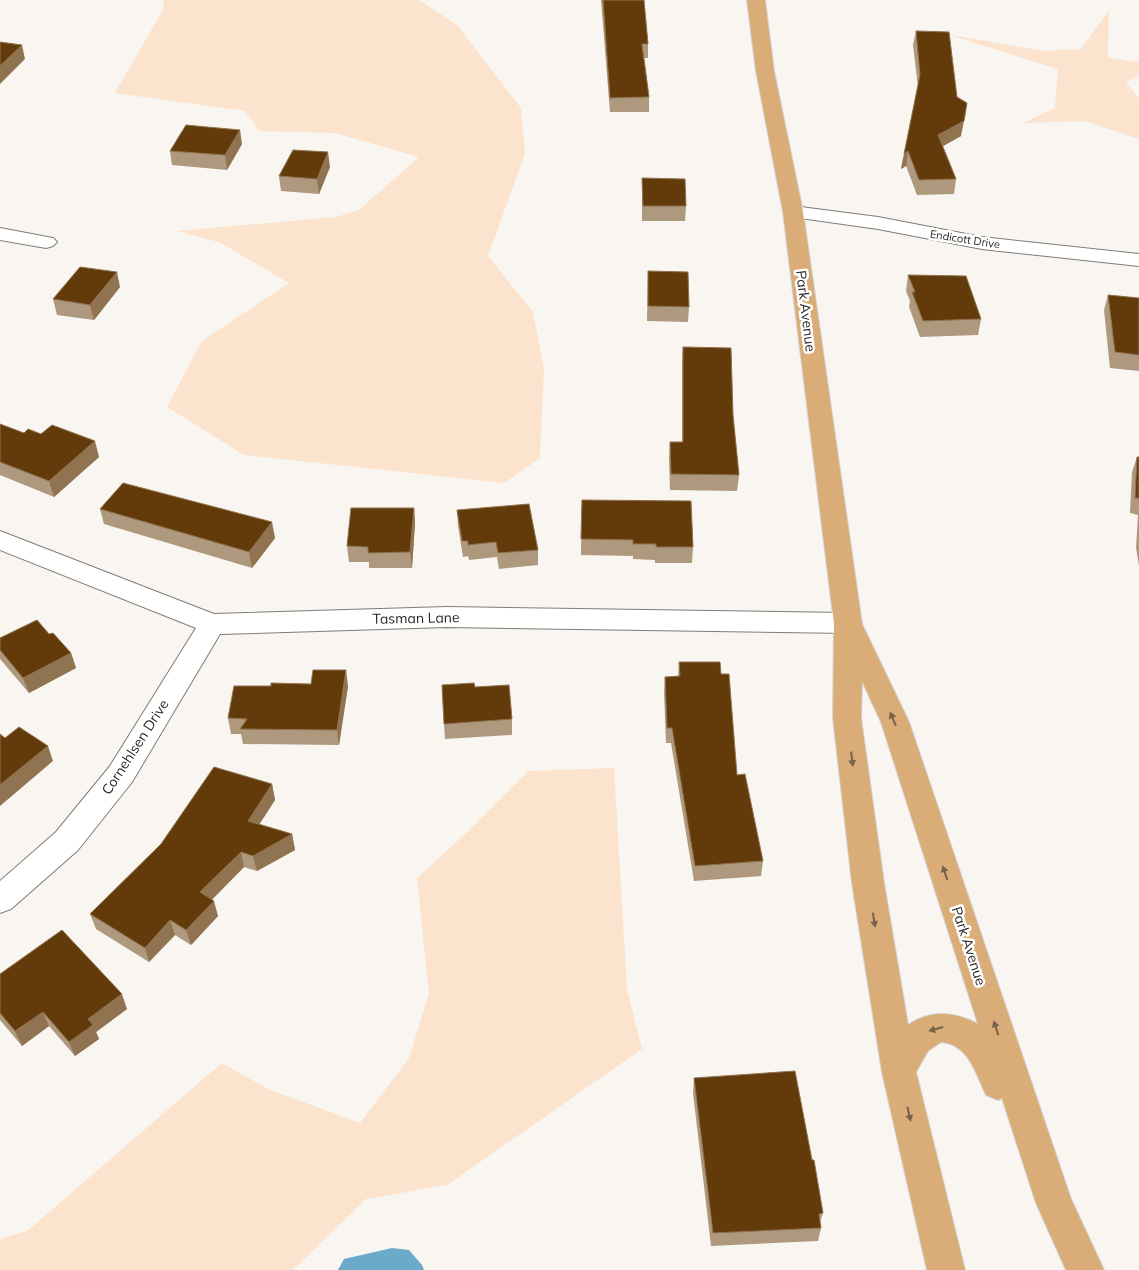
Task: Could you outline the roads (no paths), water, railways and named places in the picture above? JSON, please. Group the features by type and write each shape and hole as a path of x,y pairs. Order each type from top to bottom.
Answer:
{"main road":[{"name":"Park Avenue","path":"756,0 765,71 793,212 848,623 847,718 868,883 899,1072 946,1270"},
{"name":"Park Avenue","path":"848,623 895,722 1054,1203 1085,1270"},
{"path":"899,1072 910,1050 923,1033 944,1027 968,1034 985,1053 1054,1203"}],"street":[{"name":"Endicott Drive","path":"793,212 878,223 982,243 1139,260"},
{"path":"0,234 46,242"},
{"name":"Tasman Lane","path":"0,540 212,624 447,617 848,623"},
{"name":"Cornehlsen Drive","path":"0,900 67,841 121,774 212,624"}],"water":[{"path":"392,1248 409,1250 424,1270 338,1270 344,1259"}]}
